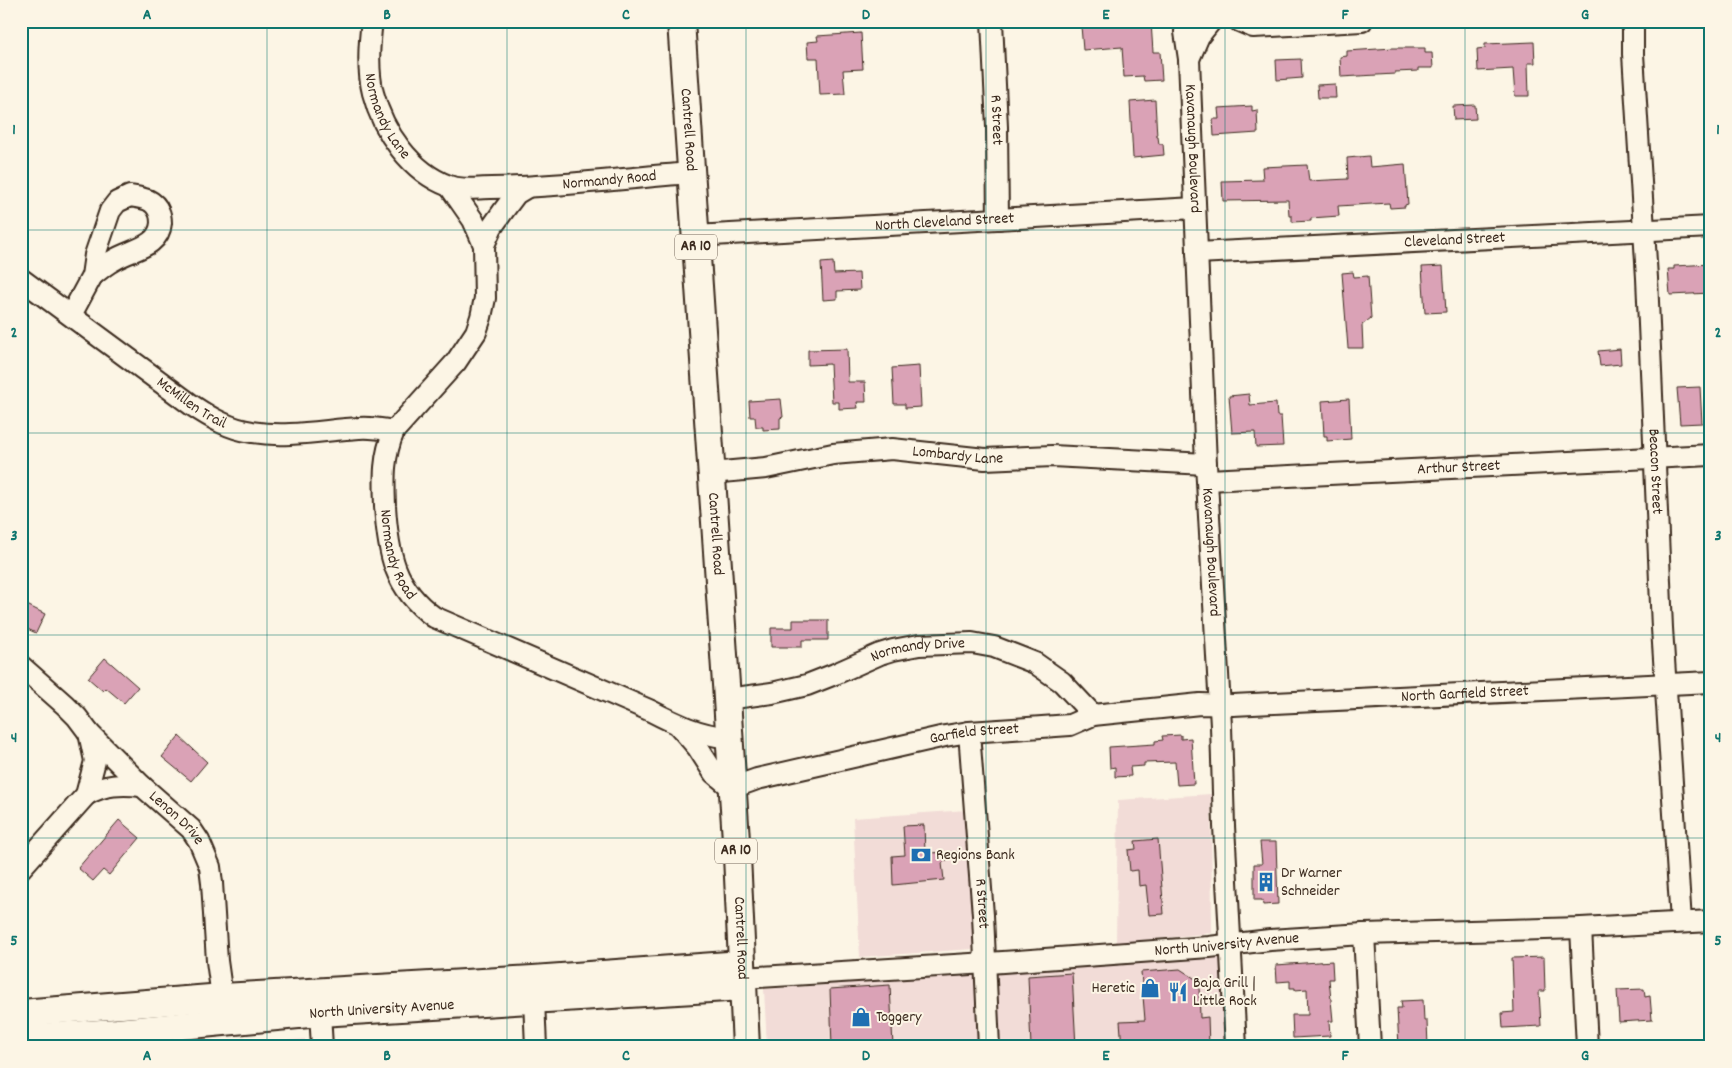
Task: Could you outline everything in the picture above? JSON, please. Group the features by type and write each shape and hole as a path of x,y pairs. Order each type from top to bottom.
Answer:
{"main road":[{"name":"Cantrell Road","path":"681,21 727,699 746,1047"},
{"name":"North University Avenue","path":"21,1038 117,1032 224,1010 533,979 743,976"},
{"name":"North University Avenue","path":"21,1013 224,1010 320,1013 534,1000 743,976"}],"street":[{"name":"Normandy Lane","path":"372,21 369,50 371,81 373,94 385,124 415,165 450,187"},
{"name":"R Street","path":"992,21 997,127 998,218"},
{"name":"Kavanaugh Boulevard","path":"1186,21 1185,32 1189,59 1207,472 1236,1047"},
{"path":"1189,59 1200,36 1211,21"},
{"path":"1239,21 1253,27 1286,23 1362,21"},
{"name":"Beacon Street","path":"1633,21 1666,684 1681,922"},
{"name":"Normandy Road","path":"450,187 469,189 526,188 691,173"},
{"name":"Normandy Road","path":"450,187 473,220 484,245 484,298 476,332 456,362 394,431 385,458 384,487 387,538 390,556 397,573 408,593 422,608 434,617 649,710 679,726 706,735 729,738"},
{"name":"Normandy Road","path":"484,245 492,227 504,210 516,194 526,188"},
{"name":"North Cleveland Street","path":"695,236 1195,208"},
{"name":"Cleveland Street","path":"1197,253 1711,227"},
{"path":"71,315 92,276"},
{"name":"McMillen Trail","path":"21,279 210,418 252,432 272,434 361,428 394,431"},
{"name":"Lombardy Lane","path":"711,473 766,468 833,454 892,449 985,459 1062,456 1207,472"},
{"name":"Arthur Street","path":"1207,472 1711,455"},
{"name":"Normandy Drive","path":"727,699 772,693 808,685 893,650 919,645 972,643 994,647 1035,663 1062,682 1093,715"},
{"name":"Lenon Drive","path":"21,666 65,704 78,717 89,733 142,786 191,829 200,841 206,855 212,883 224,1010"},
{"name":"North Garfield Street","path":"1219,705 1711,682"},
{"name":"Garfield Street","path":"732,788 757,779 945,736 969,732 1070,725 1093,715 1200,704 1219,705"},
{"name":"Normandy Road","path":"679,726 698,748 714,773 732,788"},
{"name":"R Street","path":"969,732 982,910 989,1047"},
{"path":"86,795 95,762 89,733"},
{"path":"21,868 86,795 96,789 108,786 142,786"},
{"name":"North University Avenue","path":"743,976 984,963 1364,934 1581,928 1711,921"},
{"path":"1581,928 1587,1047"},
{"path":"1364,934 1370,1047"},
{"path":"534,1000 536,1047"},
{"path":"320,1013 322,1047"}],"shaded area":[{"path":"1211,794 1212,933 1116,943 1118,800"},
{"path":"967,810 973,949 860,957 853,818"},
{"path":"1230,945 1236,1047 767,1047 764,989 826,985 826,973"},
{"path":"305,1039 305,1047 196,1047"}],"building":[{"path":"1151,22 1153,52 1160,52 1162,80 1144,81 1143,76 1124,77 1122,47 1083,50 1081,26"},
{"path":"861,33 863,69 843,70 845,94 820,95 818,58 808,58 807,42 818,41 817,36"},
{"path":"1534,42 1535,63 1528,63 1529,96 1515,96 1513,69 1478,71 1477,49 1485,48 1485,44"},
{"path":"1425,48 1425,53 1432,53 1433,68 1418,68 1418,71 1395,72 1395,74 1341,77 1340,57 1347,56 1347,51"},
{"path":"1301,59 1302,78 1277,80 1276,60"},
{"path":"1335,84 1336,98 1318,98 1317,85"},
{"path":"1155,100 1157,137 1159,144 1163,144 1164,155 1133,158 1130,102"},
{"path":"1475,105 1476,119 1454,120 1453,106"},
{"path":"1252,106 1252,111 1257,110 1258,133 1214,136 1213,119 1219,119 1218,108"},
{"path":"1369,156 1370,167 1405,164 1408,204 1405,207 1390,208 1389,203 1338,206 1339,216 1311,218 1311,221 1292,222 1292,216 1289,216 1288,200 1223,201 1222,181 1263,180 1262,167 1307,165 1309,181 1348,179 1347,158"},
{"path":"833,262 834,274 859,273 860,290 837,291 837,299 823,300 821,263"},
{"path":"1711,264 1711,293 1670,295 1668,269 1674,269 1674,266"},
{"path":"1443,266 1446,312 1425,313 1422,267"},
{"path":"1353,272 1354,277 1368,276 1371,318 1362,325 1363,348 1348,348 1342,273"},
{"path":"847,349 848,382 865,382 866,402 857,402 858,408 839,409 839,402 832,402 830,364 808,365 808,350"},
{"path":"1620,349 1621,364 1600,366 1598,351"},
{"path":"919,366 921,407 905,408 905,404 894,404 892,368"},
{"path":"1700,387 1702,423 1680,424 1677,388"},
{"path":"1249,394 1250,405 1276,403 1277,416 1281,416 1283,446 1256,447 1255,432 1232,433 1229,396"},
{"path":"781,399 783,417 780,418 780,429 763,430 763,427 756,427 755,417 750,417 749,401"},
{"path":"1349,399 1351,439 1327,441 1327,436 1324,436 1322,401"},
{"path":"21,602 45,614 36,633 21,626"},
{"path":"793,620 828,620 828,640 802,640 802,647 771,647 771,628 793,628"},
{"path":"105,658 138,687 124,703 106,688 103,691 88,678"},
{"path":"1181,735 1181,739 1191,738 1194,784 1177,785 1175,762 1144,763 1144,766 1130,767 1131,776 1115,777 1115,767 1110,768 1109,747 1155,744 1155,741 1163,740 1162,736"},
{"path":"179,736 207,762 191,781 162,757"},
{"path":"119,820 140,838 109,875 103,870 93,881 78,868"},
{"name":"Regions Bank","path":"924,825 925,853 960,852 942,863 944,880 893,885 892,856 905,855 903,826"},
{"path":"1158,839 1164,914 1149,915 1146,885 1139,886 1138,870 1130,871 1128,850 1136,849 1135,841"},
{"name":"Dr Warner Schneider","path":"1260,842 1276,842 1278,904 1263,905 1262,900 1254,900 1254,864 1262,864"},
{"path":"1544,957 1545,991 1539,991 1541,1026 1503,1028 1502,1013 1514,1012 1512,958"},
{"path":"1332,961 1333,979 1329,979 1333,1021 1329,1021 1330,1036 1293,1038 1292,1015 1308,1015 1307,989 1295,990 1295,988 1290,988 1290,981 1277,982 1276,965"},
{"path":"1180,969 1197,980 1199,984 1200,1018 1208,1017 1209,1047 1122,1047 1120,1021 1145,1020 1141,972"},
{"path":"1072,973 1076,1047 1031,1047 1028,976"},
{"name":"Toggery","path":"890,985 893,1047 832,1047 830,989"},
{"path":"1644,989 1645,997 1650,996 1652,1020 1619,1022 1617,990"},
{"path":"1423,1000 1424,1021 1427,1021 1428,1047 1399,1047 1397,1008 1402,1008 1401,1001"}],"place":[{"name":"Regions Bank","path":"921,855"},
{"name":"Dr Warner Schneider","path":"1266,882"},
{"name":"Heretic","path":"1150,988"},
{"name":"Baja Grill | Little Rock","path":"1178,992"},
{"name":"Toggery","path":"861,1017"}]}
